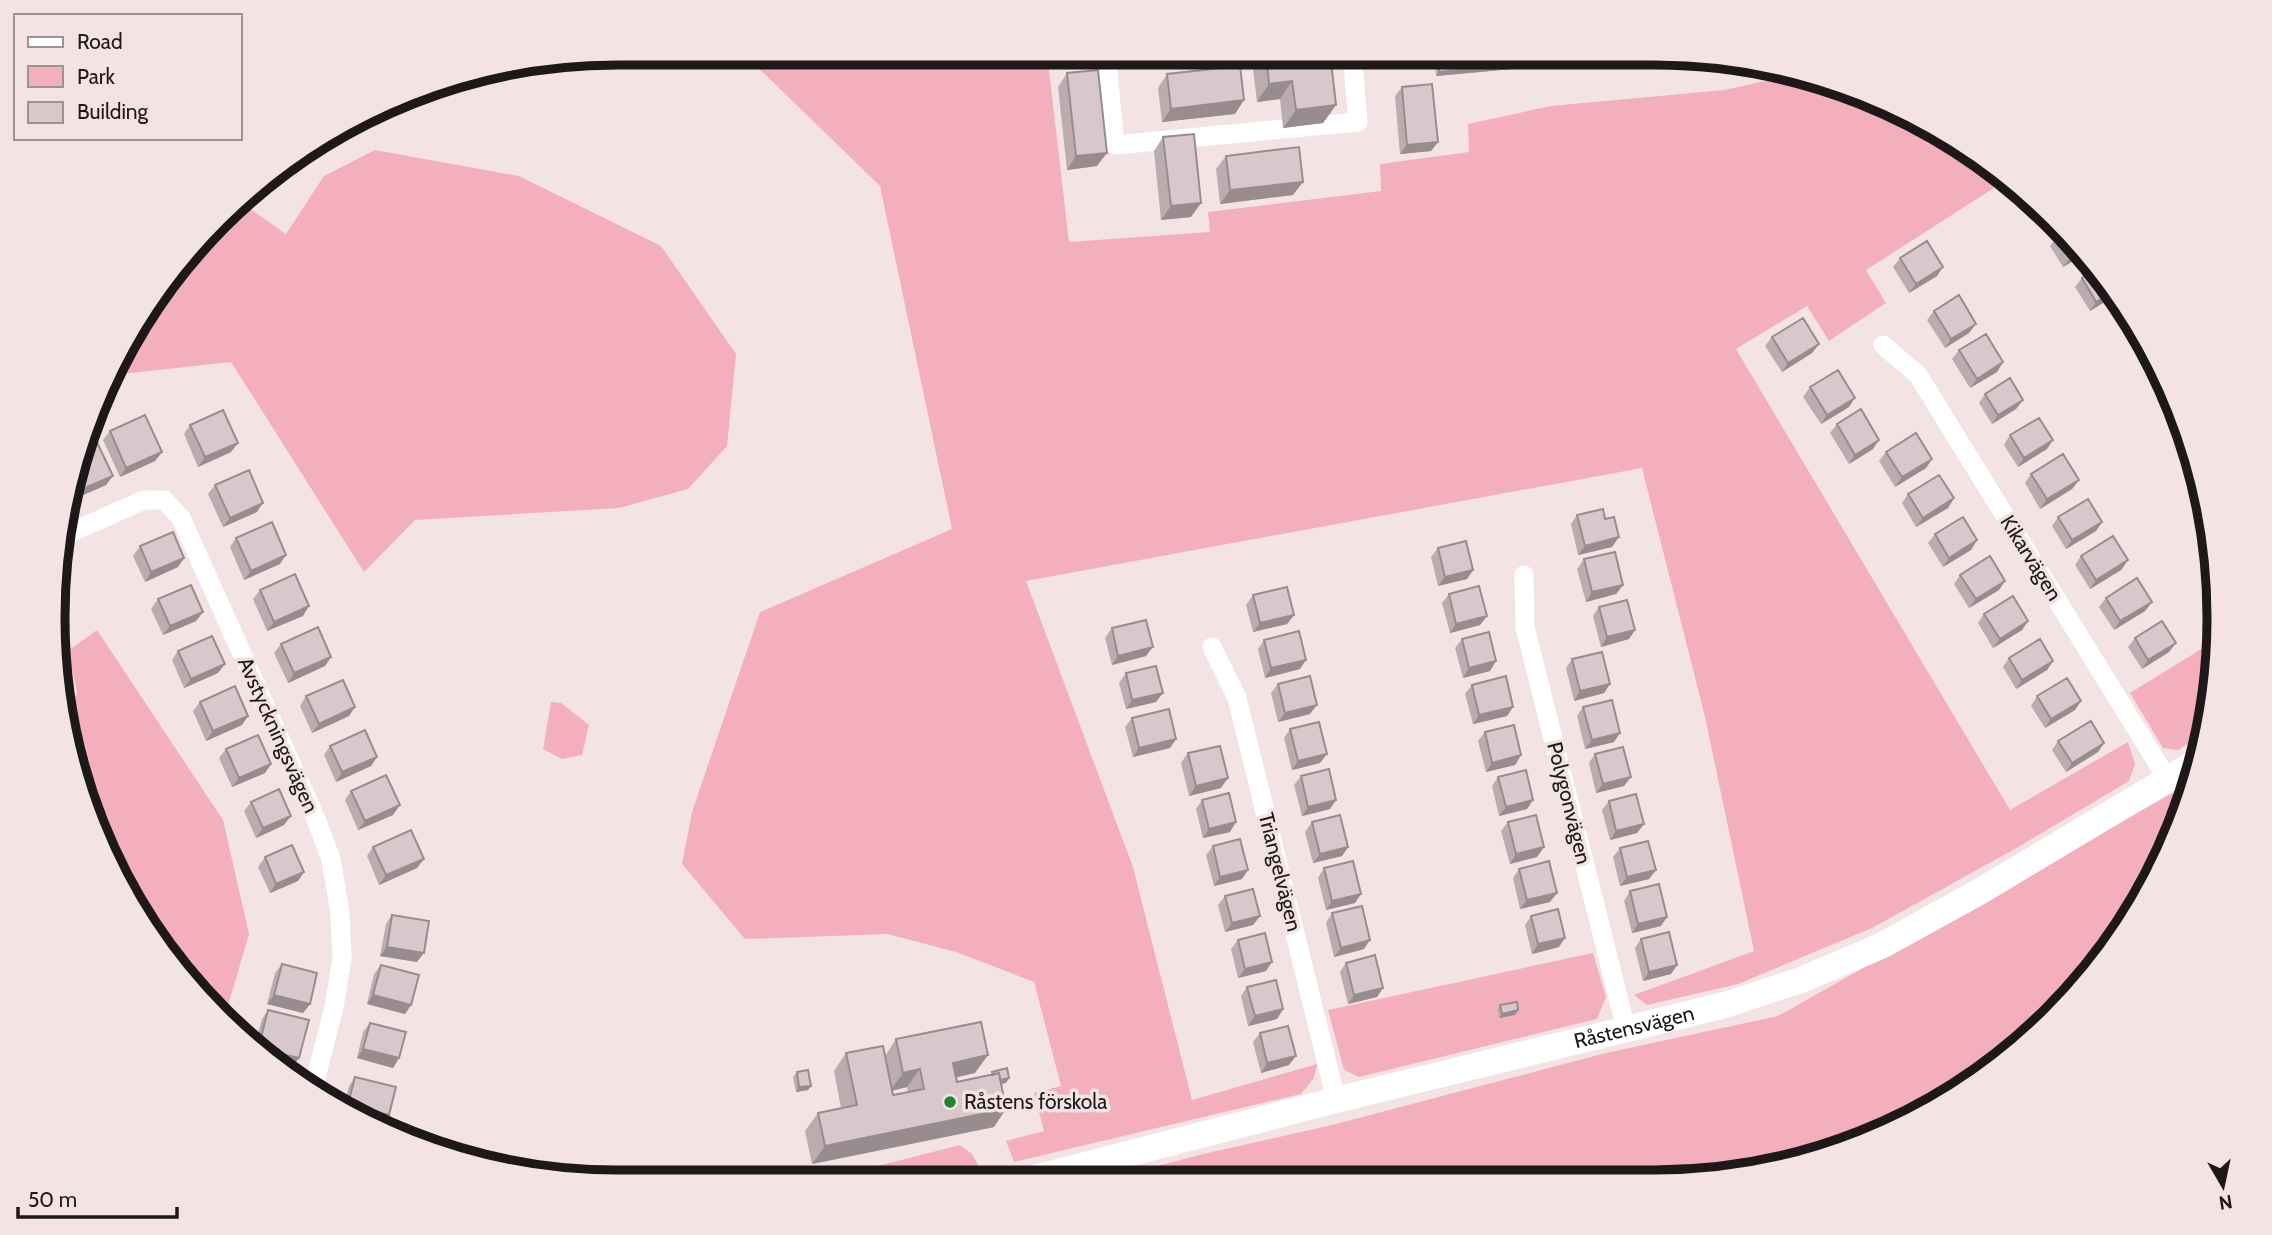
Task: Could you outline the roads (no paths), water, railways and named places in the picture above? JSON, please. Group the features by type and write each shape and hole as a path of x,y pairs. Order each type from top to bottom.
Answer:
{"street":[{"path":"1107,65 1115,145 1358,122 1353,65"},
{"name":"Kikarvägen","path":"1884,345 1918,375 2168,780"},
{"name":"Avstyckningsvägen","path":"71,532 144,500 164,500 181,517 316,819 331,859 340,913 342,959 334,1007 315,1080"},
{"name":"Polygonvägen","path":"1524,575 1525,627 1626,1029"},
{"name":"Triangelvägen","path":"1212,647 1237,698 1336,1100"},
{"name":"Råstensvägen","path":"1066,1170 1336,1100 1725,1005 1801,981 1881,946 1979,892 2186,769"}],"place":[{"name":"Råstens förskola","path":"950,1102"}]}
